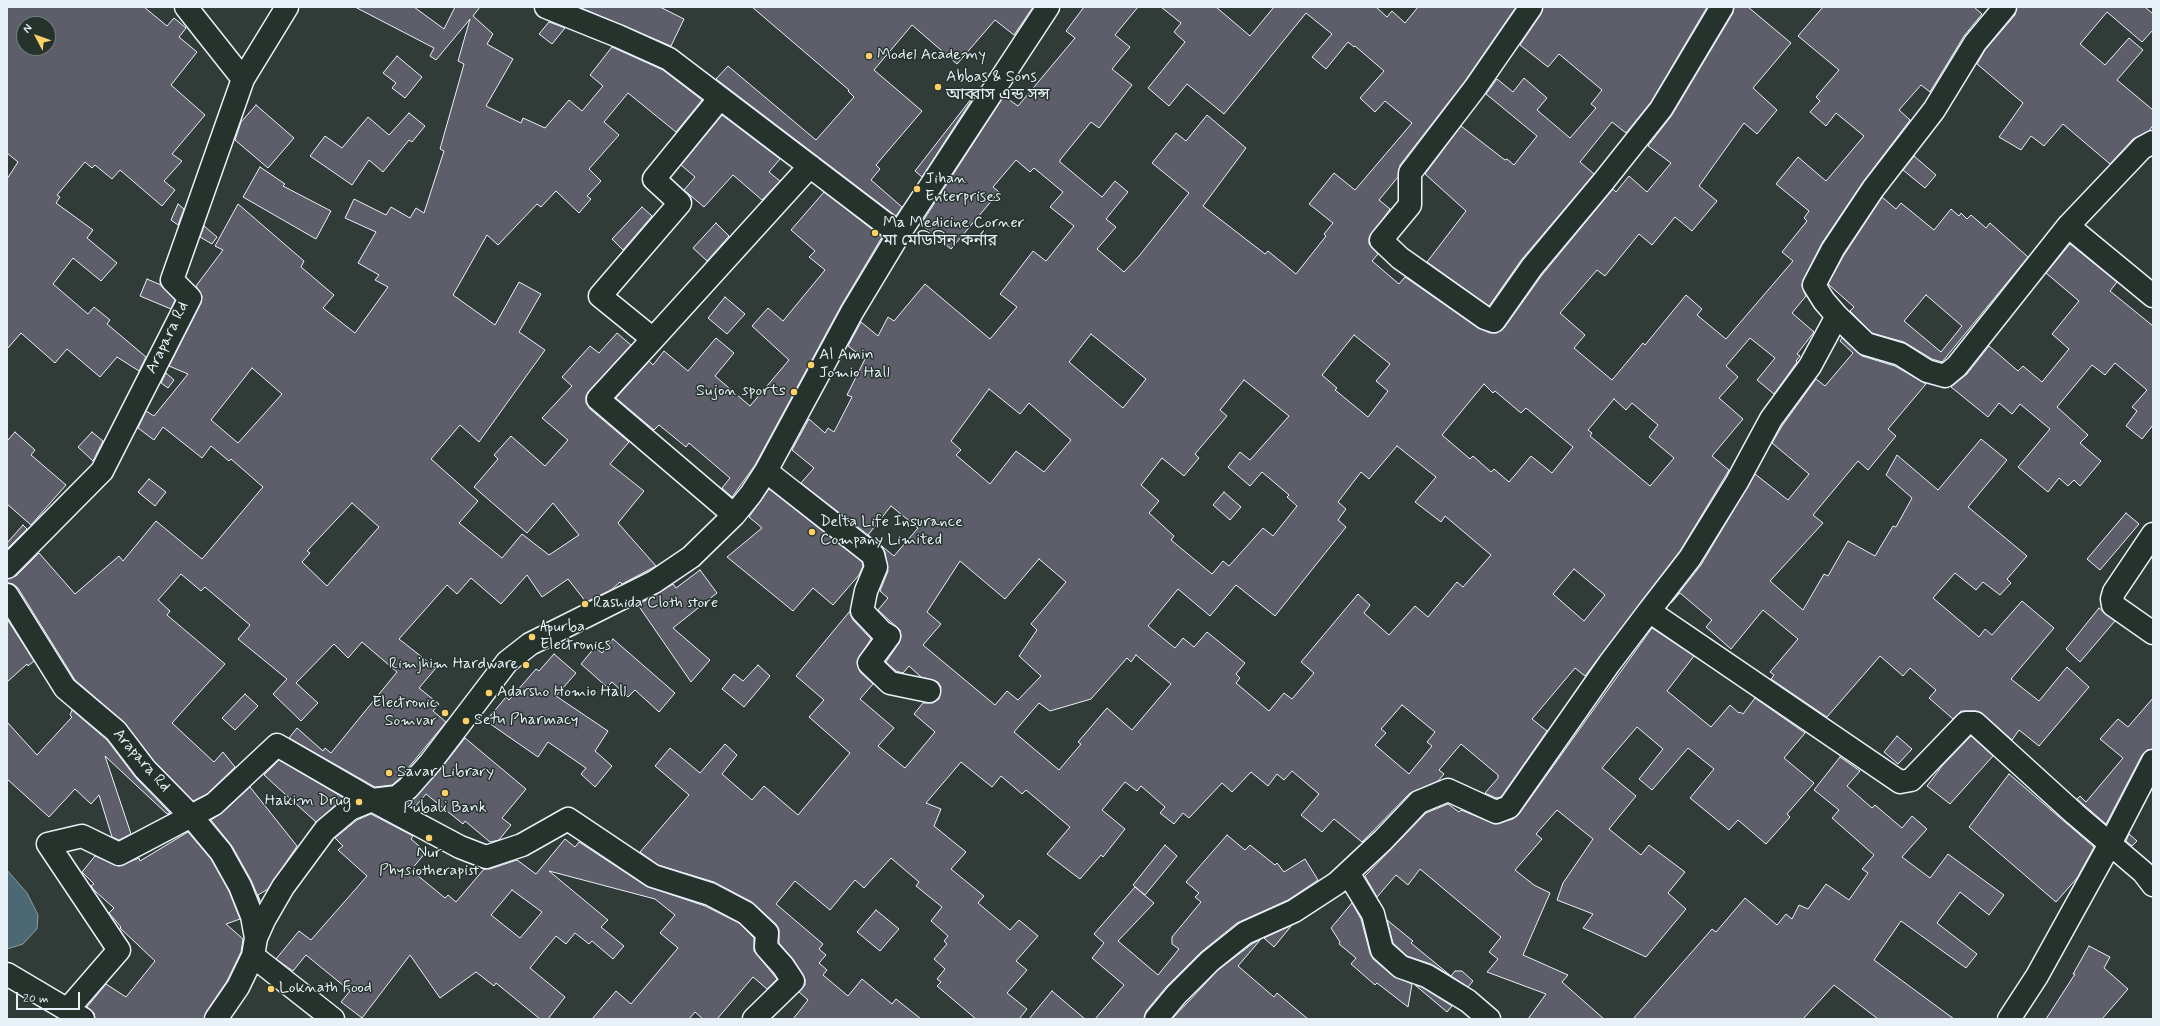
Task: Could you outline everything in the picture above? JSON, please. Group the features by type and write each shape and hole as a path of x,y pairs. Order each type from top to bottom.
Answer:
{"street":[{"path":"186,7 243,79 287,7"},
{"path":"546,7 618,36 668,59 900,234"},
{"path":"216,1019 238,987 283,887 325,830 350,809 372,800 397,797 408,788 430,763 507,662 530,644 654,582 691,557 734,515 766,471 852,312 900,234 1048,7"},
{"path":"1531,7 1475,88 1410,173 1410,205 1381,240 1400,258 1485,318 1494,321 1532,267 1604,182 1661,109 1722,7"},
{"path":"2005,7 1975,43 1934,110 1873,189 1833,249 1814,285 1824,301 1837,316 1866,344 1900,354 1927,371 1945,376 1957,366 2068,226 2142,148 2153,142"},
{"name":"Arapara Rd","path":"7,567 102,471 190,298 172,280 243,79"},
{"path":"653,339 600,296 680,203 654,179 720,98"},
{"path":"734,515 598,399 810,166"},
{"path":"2068,226 2153,296"},
{"path":"1156,1019 1176,995 1210,961 1246,933 1294,911 1337,883 1383,840 1419,802 1448,790 1496,812 1509,807 1609,664 1690,558 1737,482 1771,418 1810,366 1837,316"},
{"path":"766,471 873,555 876,567 866,591 862,611 882,632 889,636 869,663 890,683 930,691"},
{"path":"2153,534 2114,592 2112,599 2113,605 2153,633"},
{"name":"Arapara Rd","path":"7,595 65,688 116,731 145,769 191,816 221,852 240,886 252,916 255,947"},
{"path":"1649,611 1900,782 1911,780 1966,723 1975,723 2075,814 2143,872 2153,884"},
{"path":"7,974 76,1014 119,950 48,844 82,836 119,854 214,804 277,745 372,800 460,847 486,858 522,845 568,819 653,876 710,894 746,913 767,933 766,947 783,966 793,981 754,1019"},
{"path":"2009,1019 2037,976 2110,844 2153,761"},
{"path":"1348,873 1373,914 1382,950 1401,967 1427,976 1468,1001 1489,1019"},
{"path":"255,947 333,1019"}],"water":[{"path":"7,870 27,893 38,915 37,929 23,944 7,949"}],"building":[{"path":"7,7 144,7 167,26 174,18 186,28 179,37 197,52 171,85 205,115 172,154 182,161 164,181 175,190 162,206 120,170 112,179 95,165 92,168 85,162 57,195 60,197 56,203 93,230 87,238 117,263 101,281 73,258 53,284 88,314 94,307 110,320 107,324 146,357 139,371 117,357 100,377 67,349 55,363 21,333 7,349 7,179 18,162 7,153"},
{"path":"355,7 414,7 444,29 455,7 480,7 473,16 493,34 487,44 513,59 486,106 521,123 523,118 545,128 569,100 582,111 603,86 590,75 612,47 663,70 702,100 676,132 628,93 604,122 619,135 589,169 601,181 587,196 591,199 579,213 556,191 541,207 537,204 498,245 487,235 453,295 495,325 519,282 541,294 519,332 545,350 479,442 460,425 431,459 478,501 459,523 502,558 522,534 549,555 579,535 553,503 527,533 474,487 498,459 494,455 511,436 545,466 568,440 542,418 572,386 562,377 590,346 599,353 617,333 631,345 589,391 586,396 586,403 590,409 629,442 610,464 644,491 618,523 656,566 622,584 620,582 611,590 586,602 568,579 542,597 527,575 501,604 471,578 457,594 447,585 399,639 436,668 419,688 439,704 433,711 446,722 399,779 392,785 375,787 289,738 297,728 323,751 325,748 331,753 397,672 362,642 348,658 334,644 296,683 318,703 301,721 273,694 287,679 238,639 250,625 205,587 201,591 181,574 158,600 170,611 167,615 225,664 172,723 214,762 223,752 235,767 207,794 193,801 154,761 124,722 75,680 18,588 13,584 7,583 7,579 16,576 39,553 75,594 119,556 123,561 156,521 202,559 263,487 231,459 229,461 211,446 202,458 163,427 154,440 138,428 146,411 154,416 188,374 169,366 201,303 202,296 196,286 223,250 215,246 238,204 304,261 301,267 334,295 323,308 355,333 388,287 375,280 379,275 358,263 376,232 345,218 354,199 386,215 391,207 410,218 416,208 424,213 444,151 440,149 464,64 458,61 470,19 436,60 430,56 434,48","holes":["252,368 282,394 238,443 211,420","352,503 379,527 327,586 302,562 310,553 307,551"]},
{"path":"579,7 660,7 684,19 671,46"},
{"path":"752,7 1033,7 1014,35 995,20 957,64 912,25 874,70 922,111 876,165 880,169 871,180 902,207 896,216 716,79 728,66 816,140 854,97 848,91 849,90"},
{"path":"1084,7 1138,7 1115,35 1130,47 1112,69 1132,85 1099,128 1091,122 1060,160 1060,162 1102,197 1115,181 1128,192 1106,219 1116,227 1097,249 1124,272 1139,256 1189,193 1152,163 1176,133 1186,141 1207,115 1246,148 1203,206 1265,254 1268,251 1296,274 1326,236 1324,234 1333,223 1309,204 1334,173 1355,190 1412,123 1385,101 1375,112 1360,98 1384,71 1355,46 1354,47 1348,42 1326,69 1312,57 1332,34 1306,13 1224,114 1187,84 1169,106 1148,88 1185,42 1174,32 1181,23 1161,7 1216,7 1250,36 1274,7 1376,7 1387,17 1392,11 1405,23 1418,7 1516,7 1465,81 1400,165 1398,177 1379,200 1390,209 1369,238 1369,244 1378,254 1372,261 1399,284 1405,277 1478,328 1490,333 1497,333 1504,328 1542,275 1613,189 1616,192 1629,176 1647,192 1671,163 1648,146 1672,115 1733,13 1734,7 1748,7 1791,43 1753,88 1777,110 1757,134 1744,123 1699,186 1717,201 1692,231 1675,217 1652,245 1639,234 1605,276 1597,270 1560,313 1585,335 1574,348 1612,380 1643,343 1645,345 1686,295 1702,309 1697,315 1726,339 1793,261 1782,252 1807,221 1804,218 1809,211 1776,184 1798,157 1826,181 1864,136 1836,113 1826,126 1810,112 1820,101 1816,97 1839,70 1798,36 1823,7 1974,7 1982,14 1964,36 1930,92 1921,85 1899,110 1910,120 1863,182 1822,243 1803,280 1802,286 1806,296 1792,313 1814,332 1797,354 1800,356 1796,361 1797,362 1774,394 1757,380 1775,358 1750,338 1726,366 1738,377 1719,398 1743,419 1712,456 1729,470 1680,551 1585,676 1575,668 1532,719 1547,731 1501,797 1496,798 1485,793 1498,778 1498,775 1461,744 1439,770 1444,774 1438,781 1410,793 1362,842 1334,819 1322,832 1301,815 1319,794 1292,771 1284,780 1277,774 1268,786 1251,772 1232,792 1222,783 1189,818 1183,813 1174,824 1160,813 1165,807 1141,786 1137,791 1125,782 1102,810 1125,829 1103,857 1101,855 1080,879 1047,854 1070,827 1026,790 1022,794 1001,776 992,787 961,762 926,803 941,809 934,826 966,852 951,869 984,896 978,903 1010,930 1019,920 1038,936 1016,961 1027,970 1007,993 1027,1009 1019,1019 976,1019 937,986 941,982 937,979 945,969 934,959 947,944 944,941 948,936 931,921 942,907 916,886 919,882 891,858 864,888 855,880 830,910 795,881 776,904 823,944 819,949 826,955 819,963 827,970 823,975 848,996 862,979 892,1004 896,999 921,1019 793,1019 808,1000 799,992 805,985 805,979 793,959 779,943 779,929 776,924 752,902 714,882 658,865 640,852 689,795 655,766 670,748 700,773 725,744 737,755 722,774 752,800 764,786 798,815 850,753 809,717 824,700 796,676 850,611 853,620 871,639 857,661 860,672 873,684 860,699 894,728 878,746 905,768 935,732 914,714 923,703 933,703 939,699 941,687 938,682 921,677 909,666 903,673 896,671 886,662 899,643 901,637 900,630 878,610 888,598 880,591 888,571 885,552 882,546 894,556 918,528 891,506 868,535 801,483 814,468 792,450 809,419 825,433 828,428 834,432 852,397 847,395 865,359 848,346 861,322 878,336 888,317 894,321 925,284 990,339 1017,307 1000,294 1033,251 1046,261 1074,226 1050,207 1063,192 1034,168 1030,172 1016,160 993,187 999,192 951,249 921,224 1004,96 1018,106 1075,38 1066,31","holes":["1091,334 1146,379 1123,408 1069,362","1354,335 1390,364 1376,381 1388,391 1368,417 1335,390 1337,388 1322,375","1244,380 1289,416 1250,460 1240,452 1228,467 1250,486 1262,472 1289,495 1287,497 1297,506 1273,536 1263,528 1229,566 1223,561 1212,574 1171,540 1174,536 1149,513 1159,501 1141,485 1162,458 1184,476 1199,458 1195,454 1227,416 1220,410","1484,384 1493,393 1495,391 1521,413 1526,408 1573,447 1552,473 1531,456 1509,482 1494,469 1491,472 1473,456 1470,459 1442,435","989,389 1020,414 1029,403 1071,440 1044,472 1016,451 990,484 956,455 961,450 951,441","1614,399 1626,410 1632,403 1658,425 1649,437 1674,458 1650,486 1590,436 1592,433 1588,430","1397,446 1436,477 1415,502 1441,522 1445,516 1491,555 1463,587 1457,582 1428,617 1415,606 1389,635 1364,613 1370,605 1358,594 1301,662 1314,673 1292,699 1284,693 1269,711 1236,683 1240,678 1236,674 1245,663 1207,632 1194,647 1183,638 1175,648 1148,626 1178,589 1210,616 1236,585 1275,616 1346,527 1338,520 1346,509 1338,502 1361,472 1369,479","1039,559 1066,582 1031,624 1037,630 1019,656 1041,676 1018,700 1007,691 995,705 923,645 941,624 927,612 960,561 1005,599","1574,569 1605,595 1584,621 1553,594","1136,655 1171,684 1132,730 1107,708 1078,742 1081,744 1059,770 1014,732 1039,703 1050,711 1091,699 1127,658 1131,662","1402,705 1435,732 1427,742 1432,746 1409,774 1375,745 1386,733 1381,729"]},
{"path":"1543,7 1707,7 1651,102 1626,133 1612,122 1580,162 1594,174 1522,259 1489,306 1427,262 1466,211 1425,174 1461,126 1505,160 1507,159 1514,165 1537,136 1486,94 1497,79 1513,92 1524,78 1547,98 1537,110 1570,138 1596,108 1591,104 1602,90 1559,54 1548,67 1520,45 1541,14"},
{"path":"2017,7 2145,7 2153,14 2153,30 2142,42 2107,12 2080,44 2105,65 2129,38 2143,50 2117,80 2153,110 2153,125 2149,131 2133,139 2110,164 2063,124 2044,146 2031,136 2021,150 1999,137 2023,103 1977,64 1985,50 2015,15"},
{"path":"549,22 565,28 552,44 539,34"},
{"path":"397,56 422,77 405,98 392,88 396,83 383,73"},
{"path":"978,90 922,177 915,171"},
{"path":"256,105 294,138 268,168 235,140 241,122"},
{"path":"409,113 425,126 412,142 409,140 383,172 369,160 352,185 310,156 325,136 342,148 368,117 389,135"},
{"path":"722,115 780,159 769,172 780,181 762,200 733,175 704,207 684,190 695,177 681,165"},
{"path":"1914,156 1936,175 1925,188 1903,170"},
{"path":"260,167 285,184 283,186 331,211 316,239 243,197"},
{"path":"824,192 882,237 841,306 755,465 732,497 722,488 730,478 689,443 686,447 659,425 654,430 616,398 649,361 653,365 664,351 688,371 716,338 734,353 715,376 750,406 789,360 752,326 768,308 783,321 825,270 809,257 815,251 791,230"},
{"path":"1882,197 1896,209 1901,203 1934,230 1951,209 1959,216 1961,213 1967,219 1971,215 1986,228 1990,223 2028,257 1942,362 1932,359 1904,342 1872,333 1850,311 1854,307 1828,284 1844,255","holes":["1926,295 1962,326 1941,352 1904,321"]},
{"path":"178,204 184,209 178,225 171,220"},
{"path":"642,207 652,216 623,250 612,239"},
{"path":"716,223 729,236 707,261 693,248"},
{"path":"204,226 217,237 212,244 200,237"},
{"path":"2070,244 2117,282 2110,291 2153,326 2153,425 2142,439 2126,426 2137,411 2132,407 2147,390 2115,363 2105,375 2092,365 2057,407 2088,435 2080,443 2101,461 2080,486 2074,480 2068,486 2059,478 2048,492 2018,467 2050,429 2020,404 2012,414 1999,403 1988,417 1951,387 1967,374 1989,346 2018,371 2023,366 2042,382 2069,349 2052,334 2079,301 2046,273"},
{"path":"147,279 161,285 175,300 171,309 140,296"},
{"path":"725,297 745,314 727,334 708,318"},
{"path":"1842,338 1862,356 1895,366 1926,384 1888,429 1896,436 1868,470 1858,461 1813,515 1823,523 1770,581 1803,610 1824,574 1828,576 1848,541 1875,556 1893,526 1896,527 1912,498 1886,475 1897,455 1938,490 1981,439 2007,460 1968,507 2027,556 2007,579 2011,583 2000,595 1983,582 1976,590 1955,573 1933,598 1979,637 1985,629 1992,635 2022,601 2054,628 2011,679 2039,701 2067,667 2089,687 2039,746 2019,730 2012,740 1983,714 1976,711 1961,711 1953,719 1929,698 1936,690 1910,668 1903,676 1880,656 1827,717 1771,679 1774,675 1770,672 1798,639 1763,610 1731,649 1706,627 1712,620 1680,593 1671,603 1701,565 1755,474 1788,500 1809,474 1772,443 1782,426 1816,379 1825,386 1853,353 1840,341"},
{"path":"166,373 174,380 168,388 161,383"},
{"path":"15,432 35,450 31,455 66,485 31,525 7,504 7,441"},
{"path":"92,432 103,441 93,461 78,447"},
{"path":"149,479 166,492 155,506 138,492"},
{"path":"769,489 862,562 863,566 859,575 833,605 813,588 793,611 727,557 762,528 749,517"},
{"path":"1224,492 1241,507 1230,520 1213,505"},
{"path":"2126,513 2139,524 2100,570 2087,559"},
{"path":"23,525 27,529 7,549 7,543"},
{"path":"700,570 717,593 673,628 710,660 691,682 638,605 673,584 676,588"},
{"path":"2099,608 2115,621 2080,662 2066,649"},
{"path":"7,619 34,661 28,666 27,664 7,682"},
{"path":"1652,628 1694,656 1667,691 1711,727 1730,705 1739,713 1740,712 1743,714 1755,698 1805,733 1784,758 1814,783 1787,814 1790,817 1766,844 1738,820 1729,830 1690,798 1714,769 1688,748 1652,790 1639,779 1663,749 1637,727 1602,768 1636,796 1609,829 1641,855 1649,845 1685,872 1668,893 1686,909 1646,957 1583,928 1593,914 1557,900 1563,883 1593,839 1557,810 1536,834 1542,839 1515,870 1534,885 1550,893 1523,955 1568,975 1562,982 1604,1019 1528,1019 1546,994 1487,972 1498,959 1489,952 1501,937 1420,869 1408,885 1396,875 1377,897 1365,876 1426,813 1448,804 1459,812 1461,810 1495,824 1513,819 1519,814"},
{"path":"613,639 675,693 659,712 635,690 628,697 612,682 607,687 581,664 595,647 602,653"},
{"path":"554,654 576,673 556,696 608,731 595,751 612,766 595,787 581,774 586,768 548,742 538,757 486,721 506,697 509,700 536,669 539,671"},
{"path":"758,665 770,676 744,707 722,689 734,674 743,681"},
{"path":"245,694 258,706 235,730 222,718"},
{"path":"2153,698 2153,749 2147,750 2142,755 2106,824 2077,799 2080,796 2086,802 2123,758 2100,739 2118,719 2128,727"},
{"path":"72,710 107,740 136,778 170,813 167,814 105,756 131,834 119,840 112,837 99,795 91,804 75,789 49,817 7,779 7,722 37,755 72,717 70,715"},
{"path":"1897,736 1912,749 1898,764 1884,752"},
{"path":"1971,736 1993,756 1950,804 1927,786 1942,766"},
{"path":"465,738 526,789 502,818 511,825 499,840 490,842 465,821 463,824 426,794 414,808 407,805 439,771"},
{"path":"1840,757 1860,771 1847,786 1872,808 1875,805 1902,828 1912,816 1927,829 1902,857 1930,878 1948,854 2004,895 1989,915 1960,892 1937,923 1977,954 1966,968 1901,921 1874,960 1954,1019 1878,1019 1834,985 1803,1019 1633,1019 1712,929 1716,932 1745,898 1777,925 1786,914 1792,919 1799,905 1808,909 1826,884 1849,900 1868,873 1862,869 1874,855 1832,818 1839,810 1814,790"},
{"path":"279,760 344,798 316,822 264,775"},
{"path":"2009,774 2094,847 2077,878 2056,902 1969,827"},
{"path":"250,787 297,846 268,889 258,895 260,901 251,880 232,846 211,820 222,813"},
{"path":"371,814 413,836 411,839 426,852 411,870 445,898 448,895 456,902 484,869 490,869 517,860 536,874 565,839 575,847 579,842 646,886 705,906 739,923 754,938 754,951 777,979 767,989 753,977 717,1019 703,1019 695,1012 689,1019 592,1019 616,991 631,1004 678,948 660,933 675,915 655,899 549,871 608,920 601,927 624,946 613,959 592,941 589,944 575,933 566,944 556,936 530,968 565,997 548,1019 540,1019 496,983 494,986 476,972 440,998 410,955 362,1018 341,1002 350,991 306,955 293,971 276,959 299,931 311,940 367,876 338,850 343,846 335,838 357,820","holes":["512,890 542,912 520,938 491,915"]},
{"path":"188,832 211,859 229,891 240,919 226,924 243,939 241,952 227,981 206,1012 204,1019 95,1019 94,1013 87,1007 106,984 126,997 155,961 120,928 121,927 109,913 114,908 95,891 91,886 94,884 82,872 95,856 119,866 139,858 140,861"},
{"path":"2129,834 2137,841 2132,846 2126,841"},
{"path":"1227,835 1245,850 1250,845 1275,865 1277,863 1284,872 1305,859 1318,880 1288,900 1237,923 1201,952 1167,986 1146,1011 1144,1019 1095,1019 1124,985 1092,958 1104,943 1094,934 1135,887 1154,903 1118,941 1158,975 1179,949 1172,944 1172,937 1201,902 1195,897 1199,893 1186,882"},
{"path":"1165,845 1177,856 1145,895 1133,885"},
{"path":"1352,903 1361,919 1373,959 1393,976 1412,984 1408,1007 1377,983 1375,985 1351,964 1356,958 1339,944 1340,942 1331,928"},
{"path":"876,910 899,929 880,951 857,932"},
{"path":"1387,920 1413,941 1411,943 1451,976 1431,964 1407,956 1393,943"},
{"path":"1292,925 1274,947 1264,938"},
{"path":"1261,939 1238,966 1274,997 1277,993 1308,1019 1172,1019 1218,970 1252,944"},
{"path":"2089,946 2110,957 2104,968 2128,989 2102,1019 2046,1019 2075,974 2073,974"},
{"path":"1455,971 1462,971 1473,981 1468,987 1451,976"},
{"path":"1415,985 1422,987 1452,1006 1447,1012"},
{"path":"1052,991 1085,1019 1029,1019"}],"place":[{"name":"Model Academy","path":"869,56"},
{"name":"Abbas & Sons আব্বাস এন্ড সন্স","path":"938,87"},
{"name":"Jihan Enterprises","path":"917,189"},
{"name":"Ma Medicine Corner মা মেডিসিন কর্নার","path":"875,233"},
{"name":"Al Amin Jomio Hall","path":"811,365"},
{"name":"Sujon sports","path":"794,392"},
{"name":"Delta Life Insurance Company Limited","path":"812,532"},
{"name":"Rashida Cloth store","path":"585,604"},
{"name":"Apurba Electronics","path":"532,637"},
{"name":"Rimjhim Hardware","path":"526,665"},
{"name":"Adarsho Homio Hall","path":"489,693"},
{"name":"Electronic Somvar","path":"445,713"},
{"name":"Setu Pharmacy","path":"466,721"},
{"name":"Savar Library","path":"389,773"},
{"name":"Pubali Bank","path":"445,793"},
{"name":"Hakim Drug","path":"359,802"},
{"name":"Nur Physiotherapist","path":"429,838"},
{"name":"Loknath Food","path":"271,989"}]}
